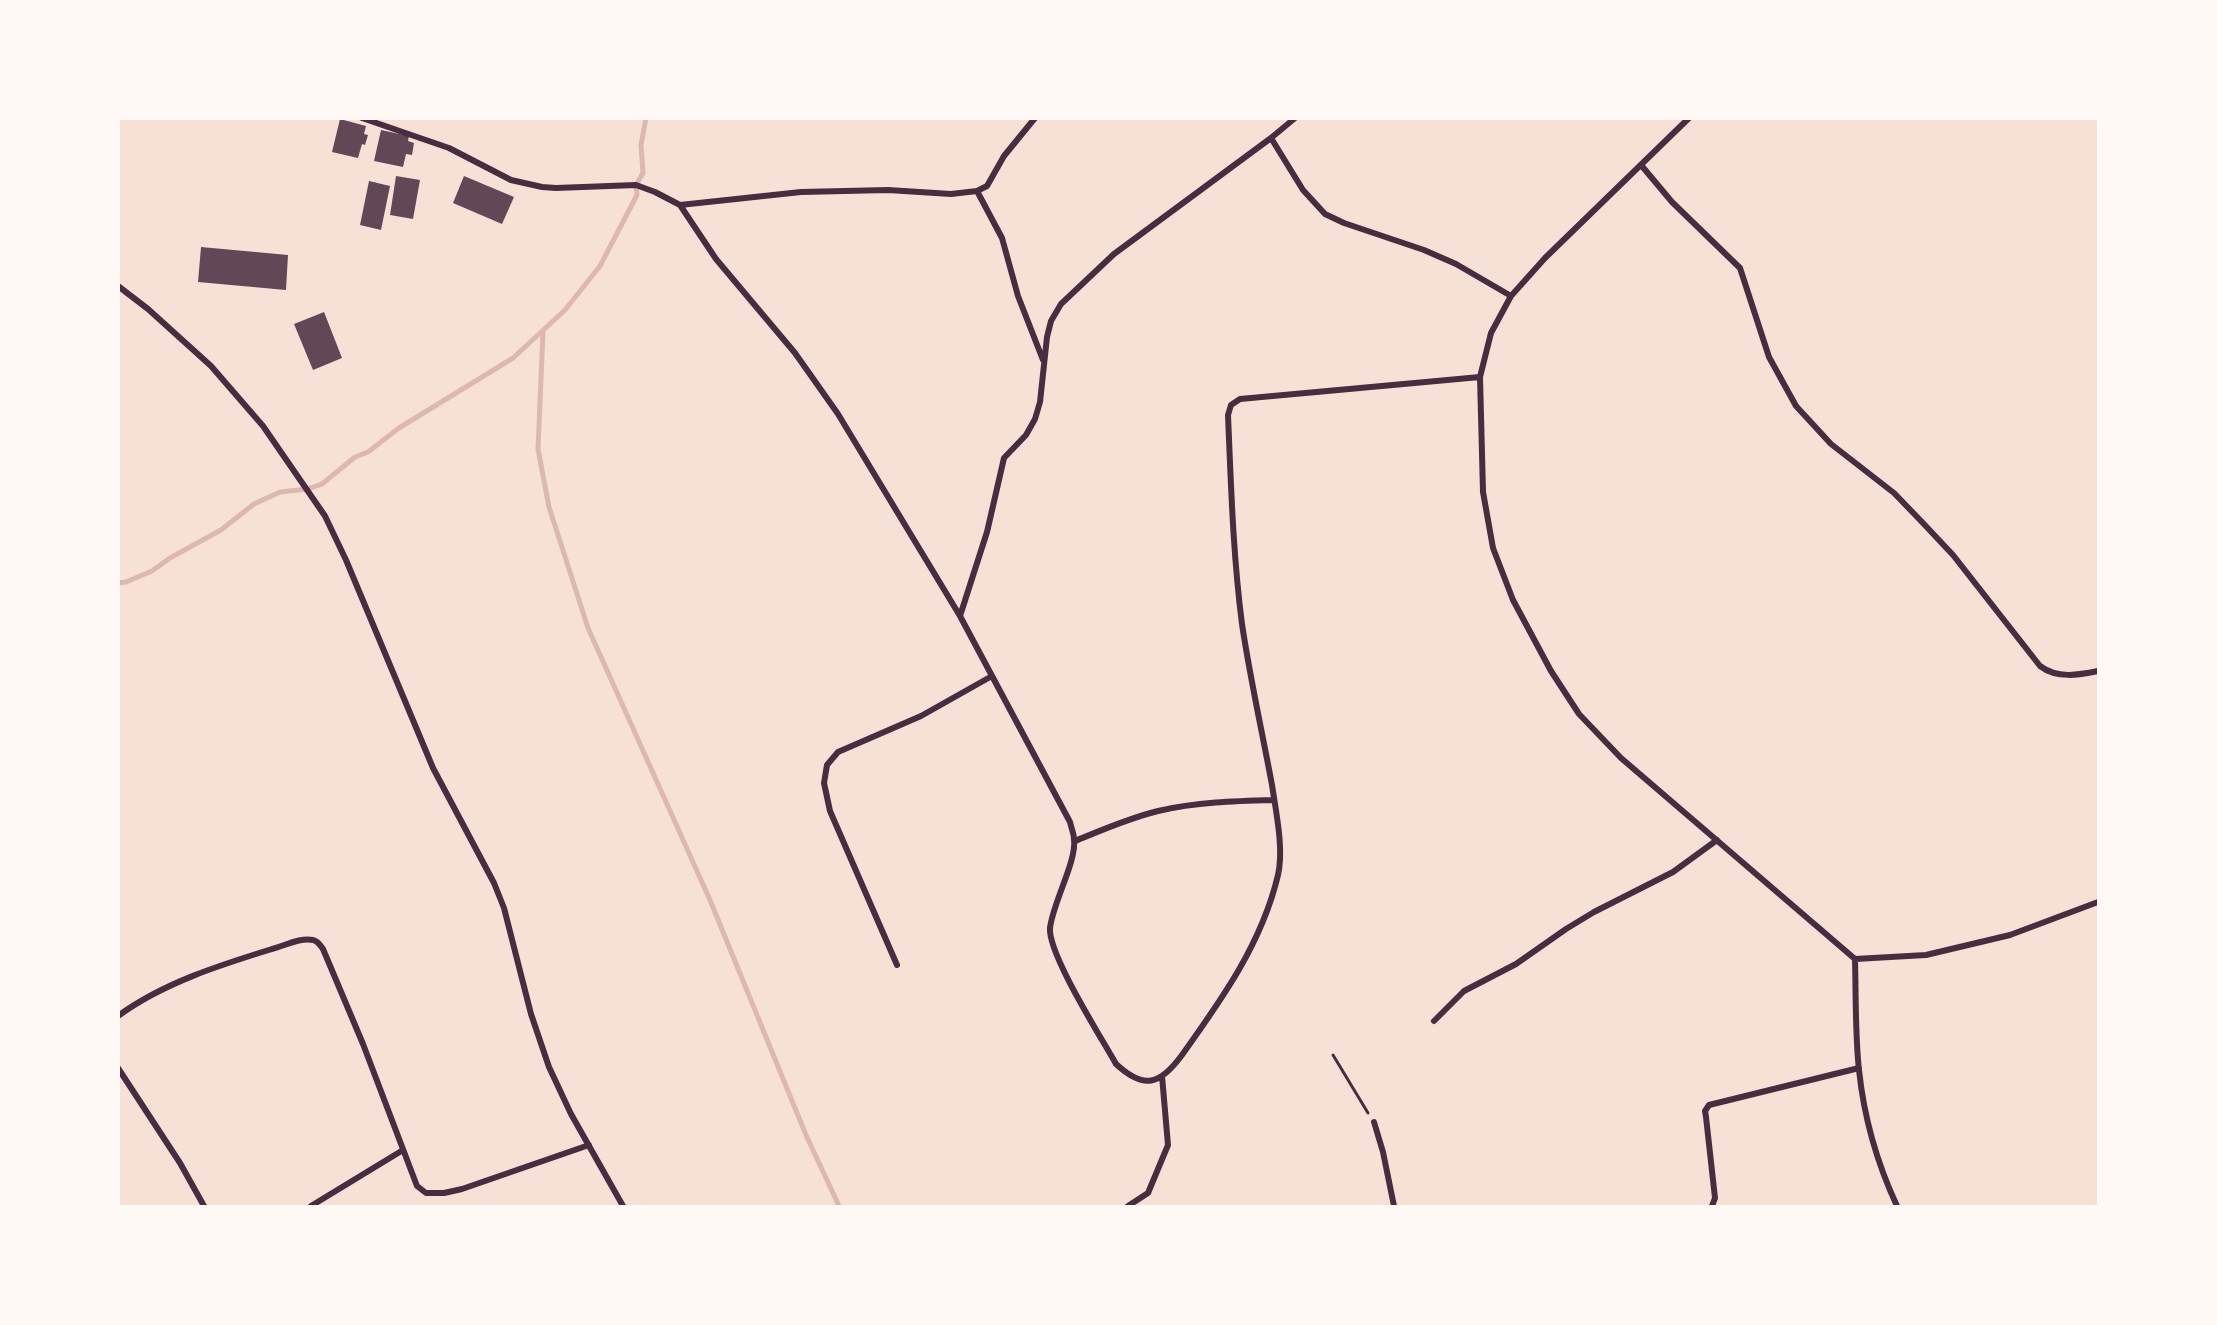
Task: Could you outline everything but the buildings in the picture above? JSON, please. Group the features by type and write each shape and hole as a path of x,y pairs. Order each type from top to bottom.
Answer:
{"street":[{"path":"362,118 449,148 511,180 556,188 636,185 656,192 680,206 716,259 795,352 838,414 960,616 1070,822 1075,841 1053,915 1050,930 1051,943 1059,962 1116,1064 1139,1081 1150,1081 1162,1077 1173,1066 1216,1007 1245,961 1264,918 1279,873 1279,845 1274,800 1250,673 1235,566 1228,415 1231,405 1240,399 1480,377"},
{"path":"680,206 801,192 888,190 951,194 977,191 987,186 1004,156 1035,118"},
{"path":"960,616 987,532 1004,458 1026,435 1035,419 1040,402 1043,360 1051,321 1061,304 1114,254 1295,118"},
{"path":"1689,118 1545,258 1511,296 1491,333 1480,377 1483,492 1493,548 1513,600 1551,671 1579,714 1621,758 1855,959 1926,955 2010,936 2098,902"},
{"path":"1271,138 1303,190 1325,214 1456,264 1511,296"},
{"path":"1641,165 1672,202 1740,268 1769,357 1796,406 1810,423 1831,444 1894,493 1922,522 1953,555 2040,666 2054,674 2068,675 2098,671"},
{"path":"977,191 1002,238 1018,296 1043,360"},
{"path":"118,286 148,309 211,366 263,426 325,516 346,560 433,768 494,883 504,908 531,1014 549,1067 623,1206"},
{"path":"897,965 830,811 824,783 827,765 838,752 921,716 992,676"},
{"path":"1075,841 1129,819 1158,811 1212,802 1274,800"},
{"path":"1434,1021 1464,991 1516,964 1594,912 1673,872 1717,840"},
{"path":"118,1016 143,999 226,963 291,943 312,940 319,943 323,949 363,1044 417,1186 426,1193 433,1194 462,1188 589,1145"},
{"path":"1855,959 1859,1068 1866,1116 1874,1150 1897,1206"},
{"path":"118,1068 180,1163 204,1206"},
{"path":"1712,1206 1715,1198 1705,1111 1709,1105 1859,1068"},
{"path":"1128,1206 1148,1193 1168,1145 1162,1077"},
{"path":"1374,1122 1383,1152 1394,1206"},
{"path":"311,1206 403,1150"}],"path":[{"path":"1334,1055 1374,1122"}],"waterway":[{"path":"118,583 152,571 170,558 221,530 254,504 280,492 308,489 322,484 355,457 368,452 399,428 513,358 565,310 600,266 637,195 636,185 643,173 641,145 646,118"},
{"path":"543,332 538,449 549,507 588,628 710,900 806,1135 839,1206"}]}
